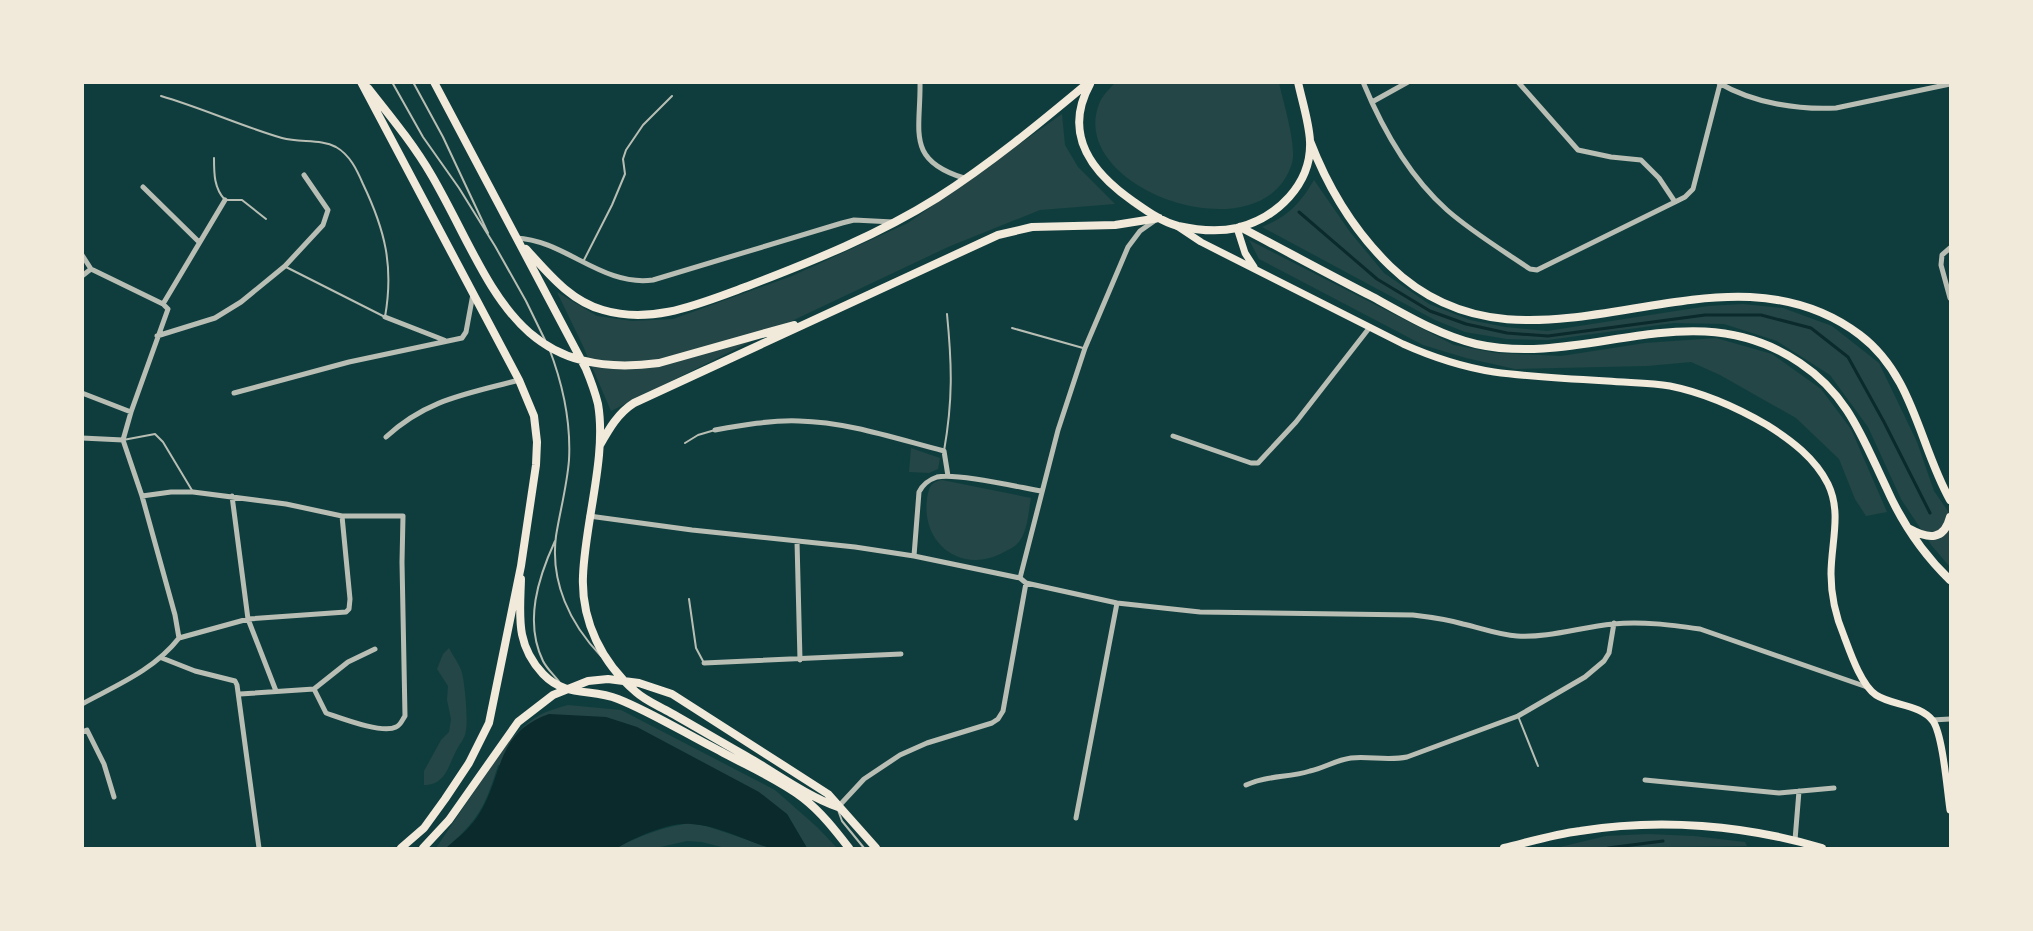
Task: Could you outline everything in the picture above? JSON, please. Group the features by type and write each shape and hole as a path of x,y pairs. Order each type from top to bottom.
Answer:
{"main road":[{"path":"362,82 414,147 494,292 521,326 548,346 586,362 621,367 659,363 813,320"},
{"path":"362,82 519,380 534,416 537,442 536,465 521,566 508,620 492,708 485,731 469,764 437,811 424,828 401,849"},
{"path":"434,82 593,386 598,404 600,447 589,516 583,576 585,609 600,649 615,671 638,694 774,771 822,801 838,807"},
{"path":"516,238 551,278 568,292 602,310 648,315 683,309 776,275 894,222 939,196 1029,131 1090,82"},
{"path":"1090,82 1079,113 1082,141 1086,153 1106,179 1127,197 1201,242 1433,357 1490,371 1668,386 1700,393 1732,405 1784,435 1817,467 1828,484 1833,500 1836,518 1831,574 1839,624 1867,687 1883,699 1917,710 1932,720 1938,733 1950,810"},
{"path":"1298,82 1310,141 1336,197 1368,243 1399,275 1417,289 1461,310 1506,320 1548,321 1698,299 1741,296 1776,298 1819,311 1841,322 1871,345 1894,372 1904,388 1950,499 1950,509"},
{"path":"1176,226 1209,229 1239,227 1272,213 1296,190 1305,174 1310,141"},
{"path":"600,447 613,422 634,403 981,242 1015,229 1115,225 1159,218"},
{"path":"1239,227 1245,253 1256,269"},
{"path":"1239,227 1431,328 1475,344 1507,348 1538,348 1679,330 1696,330 1735,335 1778,350 1814,373 1842,401 1863,436 1886,488 1908,528 1950,580"},
{"path":"1908,528 1920,535 1936,536 1942,533 1950,518"},
{"path":"521,566 521,621 525,648 543,674 552,682 566,690 616,698 779,783 814,808 849,849"},
{"path":"423,849 449,820 518,722 553,695 588,681 608,679 639,683 672,694 828,794 876,849"},
{"path":"1504,849 1579,831 1617,826 1652,825 1725,828 1795,840 1822,849"}],"street":[{"path":"920,82 919,143 928,159 952,175 964,178"},
{"path":"1364,82 1372,102 1410,166 1445,208 1530,269 1537,270 1685,197 1693,189 1720,83 1765,100 1818,109 1836,108 1950,84"},
{"path":"1372,102 1408,82"},
{"path":"1518,82 1578,150 1641,160 1659,177 1675,202"},
{"path":"157,336 215,318 241,302 285,266 323,225 328,210 304,175"},
{"path":"143,187 200,242"},
{"path":"163,304 225,200"},
{"path":"1020,578 1041,491 1085,348 1128,247 1140,231 1159,218"},
{"path":"516,238 537,242 619,278 638,282 653,280 854,220 894,222"},
{"path":"1950,248 1942,255 1941,261 1950,298"},
{"path":"82,255 91,269 163,304 168,309 130,412 123,440 142,496 175,615 178,638"},
{"path":"82,276 91,269"},
{"path":"234,393 349,362 462,338 466,332 473,293"},
{"path":"385,317 445,341"},
{"path":"1173,436 1251,463 1258,463 1296,422 1370,327"},
{"path":"386,437 402,422 438,402 519,380"},
{"path":"82,393 130,412"},
{"path":"715,430 797,421 829,423 944,451 948,476"},
{"path":"82,438 123,440"},
{"path":"914,556 919,492 922,485 929,480 948,476 1041,491"},
{"path":"142,496 192,492 286,504 342,516 403,516 405,716 394,728 383,729 355,722 326,713 314,689"},
{"path":"232,496 248,619 276,691"},
{"path":"82,704 149,668 162,658 178,638 248,619 346,612 349,609 350,599 342,516"},
{"path":"589,516 914,556 1020,578 1026,583 1117,603 1200,612 1430,617 1517,636 1539,635 1614,623 1700,629 1867,687"},
{"path":"797,541 800,660"},
{"path":"838,807 864,779 900,755 927,743 982,727 998,719 1003,711 1026,583"},
{"path":"1076,818 1117,603"},
{"path":"1246,785 1259,779 1312,771 1353,758 1390,760 1407,757 1518,716 1585,677 1604,661 1609,652 1614,623"},
{"path":"240,694 314,689 348,662 375,649"},
{"path":"704,663 901,654"},
{"path":"162,658 195,671 235,681 240,694 259,849"},
{"path":"1932,720 1950,719"},
{"path":"82,732 87,730 114,798"},
{"path":"1645,780 1762,792 1834,788"},
{"path":"1795,840 1798,791"}],"lane":[{"path":"392,82 423,137 495,246 540,327 550,351 564,403 569,458 556,538 557,575 568,611 590,645 615,671"},
{"path":"412,82 443,137 495,246"},
{"path":"160,96 211,111 283,138 300,142 319,142 335,147 346,155 365,187 385,236 390,292 385,317 285,266"},
{"path":"583,263 625,174 623,159 626,150 643,125 672,96"},
{"path":"214,158 215,183 219,194 225,200 242,200 266,219"},
{"path":"944,451 952,397 952,363 947,314"},
{"path":"1012,328 1085,348"},
{"path":"686,443 698,435 715,430"},
{"path":"123,440 155,434 163,442 192,492"},
{"path":"556,538 542,572 533,615 534,634 543,662 566,690"},
{"path":"689,599 696,648 704,663"},
{"path":"1518,716 1538,766"},
{"path":"838,807 842,821 864,849"}],"shaded area":[{"path":"1115,83 1279,83 1293,146 1292,163 1274,191 1245,206 1210,209 1173,201 1138,186 1111,163 1097,135 1099,104"},
{"path":"1062,114 1065,145 1078,167 1115,204 1040,210 948,247 611,411 557,292 597,316 632,321 673,319 792,276 908,223"},
{"path":"1314,180 1350,232 1384,273 1429,304 1470,320 1505,327 1547,331 1708,306 1743,304 1783,308 1832,326 1879,363 1917,442 1934,491 1950,514 1950,567 1932,546 1901,499 1868,427 1830,375 1777,341 1724,324 1674,323 1548,340 1507,339 1465,332 1435,320 1262,227 1279,219 1292,209"},
{"path":"1249,240 1454,345 1496,353 1561,356 1645,343 1716,338 1772,354 1821,389 1851,429 1887,512 1866,516 1855,499 1839,459 1796,418 1720,375 1691,362 1647,366 1515,369 1466,358 1423,345 1259,259"},
{"path":"911,448 940,458 938,469 929,473 909,472"},
{"path":"942,480 1031,498 1027,523 1016,545 989,558 974,560 948,551 938,542 931,530 927,515 929,489 935,482"},
{"path":"449,648 462,673 467,725 445,774 437,782 424,785 424,771 441,740 449,732 451,719 447,700 448,686 437,669 443,654"},
{"path":"568,705 621,710 775,790 837,848 807,848 787,814 498,765 480,811 466,829 446,848 436,848 513,737 526,724 540,715"},
{"path":"549,714 606,717 637,727 759,792 787,814 807,848 774,849 721,830 701,825 682,824 643,835 617,848 446,848 469,827 481,811 510,742 532,722"},
{"path":"690,823 772,848 725,848 687,841 656,848 617,848 652,832"},
{"path":"1648,834 1745,842 1747,846 1556,848 1606,836"}],"waterway":[{"path":"1299,212 1377,279 1430,311 1466,324 1507,333 1548,336 1705,315 1761,315 1811,328 1848,357 1930,513"},
{"path":"1608,848 1663,841"}]}
